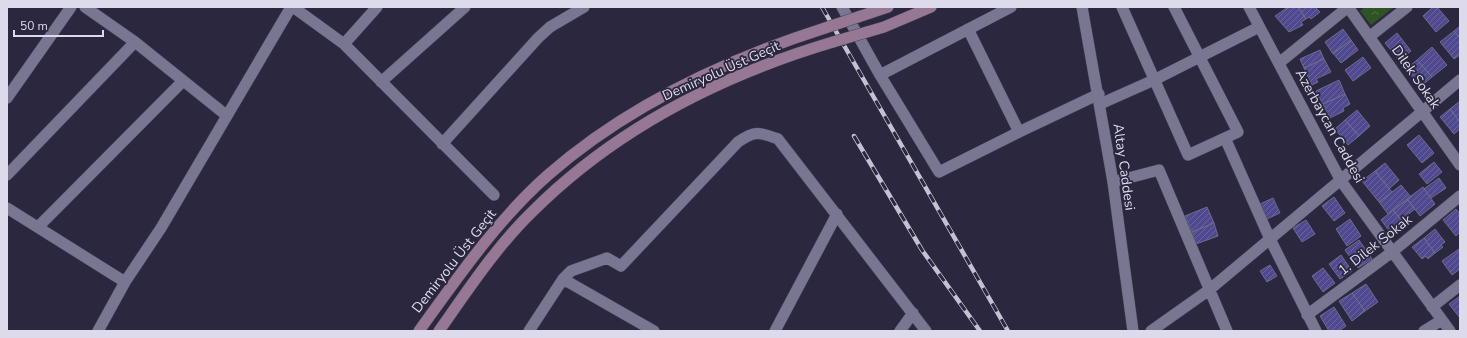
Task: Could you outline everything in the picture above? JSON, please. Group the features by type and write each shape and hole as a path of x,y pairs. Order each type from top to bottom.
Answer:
{"main road":[{"name":"Demiryolu Üst Geçit","path":"419,331 494,231 548,175 586,144 632,113 686,83 736,60 888,7"},
{"name":"Demiryolu Üst Geçit","path":"439,331 499,248 532,212 578,171 615,143 657,116 695,96 774,63 833,42 884,27 931,7"}],"street":[{"path":"7,98 72,7"},
{"path":"85,7 135,42 226,115"},
{"path":"98,331 125,282 161,228 226,115 292,7 344,44 494,195"},
{"path":"344,44 377,7"},
{"path":"381,82 465,7"},
{"path":"442,144 538,38 550,27 584,7"},
{"path":"842,7 880,75 939,172 1019,132 1099,99 1154,80 1259,27"},
{"path":"880,75 1011,7"},
{"name":"Altay Caddesi","path":"1082,7 1099,99 1133,331"},
{"path":"1122,7 1188,155 1238,132 1174,7"},
{"name":"Azerbaycan Caddesi","path":"1249,7 1341,181 1450,331"},
{"path":"1279,63 1348,7"},
{"name":"Dilek Sokak","path":"1348,7 1460,165"},
{"path":"1369,37 1406,7"},
{"path":"968,29 1019,132"},
{"path":"7,175 135,42"},
{"path":"1151,331 1209,290 1460,80"},
{"path":"38,227 184,81"},
{"path":"529,331 563,279 571,271 607,258 621,266 738,142 749,134 762,133 778,139 926,331"},
{"path":"1225,138 1270,239 1316,331"},
{"path":"1112,182 1159,170 1227,331"},
{"name":"1. Dilek Sokak","path":"1307,315 1392,252 1460,196"},
{"path":"7,208 125,282"},
{"path":"775,331 837,214"},
{"path":"563,279 654,331"},
{"path":"1432,306 1460,284"},
{"path":"900,331 913,313"},
{"path":"1424,331 1442,320"}],"green space":[{"path":"1365,7 1394,7 1371,25 1360,11"}],"building":[{"path":"1288,7 1298,7 1306,19 1301,22 1303,25 1289,32 1275,16"},
{"path":"1298,7 1315,7 1320,12 1311,19 1309,17 1306,19"},
{"path":"1433,7 1437,7 1449,21 1436,32 1423,16"},
{"path":"1460,26 1460,38 1454,31"},
{"path":"1343,29 1351,40 1333,54 1325,42"},
{"path":"1454,31 1460,38 1460,55 1454,59 1440,42"},
{"path":"1397,33 1411,51 1399,60 1385,43"},
{"path":"1351,40 1358,50 1341,63 1333,53"},
{"path":"1432,47 1447,65 1432,77 1417,60"},
{"path":"1320,50 1324,59 1304,68 1300,59"},
{"path":"1363,57 1371,68 1353,81 1345,70"},
{"path":"1324,59 1331,72 1316,79 1318,82 1312,85 1304,68"},
{"path":"1417,60 1432,77 1420,87 1406,69"},
{"path":"1339,80 1345,94 1323,104 1316,91"},
{"path":"1345,94 1350,104 1343,108 1344,111 1330,118 1323,104"},
{"path":"1460,101 1460,122 1450,109"},
{"path":"1450,109 1460,122 1460,129 1454,134 1440,117"},
{"path":"1357,110 1370,126 1359,136 1345,120"},
{"path":"1345,120 1359,136 1348,145 1335,129"},
{"path":"1419,135 1434,153 1422,163 1407,145"},
{"path":"1434,162 1442,172 1427,184 1419,174"},
{"path":"1385,163 1399,180 1389,189 1375,171"},
{"path":"1375,171 1392,192 1379,202 1362,181"},
{"path":"1439,178 1446,188 1431,198 1424,189"},
{"path":"1401,185 1411,197 1388,214 1379,202"},
{"path":"1423,187 1435,204 1420,216 1407,199"},
{"path":"1334,197 1345,213 1334,221 1322,206"},
{"path":"1273,198 1280,213 1267,219 1260,204"},
{"path":"1407,199 1415,209 1401,220 1393,210"},
{"path":"1207,207 1214,223 1192,232 1185,216"},
{"path":"1456,209 1460,214 1460,232 1456,236 1443,220"},
{"path":"1393,210 1406,226 1393,236 1381,220"},
{"path":"1350,219 1361,236 1347,246 1336,229"},
{"path":"1306,220 1315,234 1302,242 1293,228"},
{"path":"1214,223 1218,236 1196,244 1192,232"},
{"path":"1435,229 1445,242 1441,245 1443,247 1435,253 1424,238"},
{"path":"1424,238 1435,253 1428,259 1426,256 1422,259 1412,247"},
{"path":"1359,240 1372,259 1358,268 1345,250"},
{"path":"1459,249 1460,269 1452,275 1442,261"},
{"path":"1341,255 1352,271 1340,279 1329,264"},
{"path":"1270,265 1277,276 1267,282 1260,271"},
{"path":"1323,268 1335,283 1323,292 1312,276"},
{"path":"1366,284 1378,302 1365,311 1352,293"},
{"path":"1352,293 1365,311 1352,321 1339,301"},
{"path":"1460,296 1460,318 1449,304"},
{"path":"1334,307 1346,326 1339,331 1329,331 1320,316"}],"railway":[{"path":"822,7 1008,331"},
{"path":"854,136 922,250 980,331"}]}
